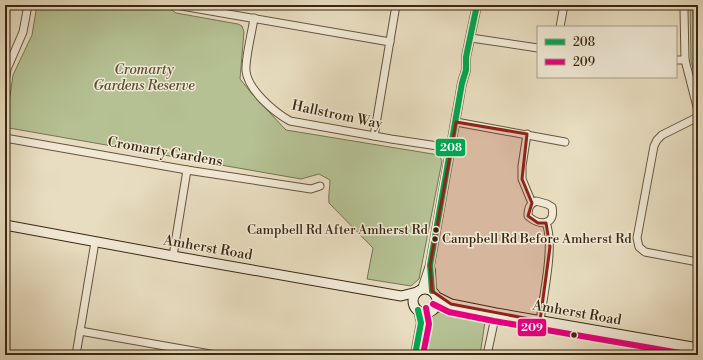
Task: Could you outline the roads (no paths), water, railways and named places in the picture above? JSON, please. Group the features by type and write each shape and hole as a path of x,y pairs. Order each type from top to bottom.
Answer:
{"main road":[{"name":"Amherst Road","path":"7,224 95,242 401,296 426,289 452,304 540,321 698,348"},
{"path":"416,308 414,299 420,291"},
{"path":"432,310 438,300 435,294"},
{"name":"Amherst Road","path":"401,296 416,308 425,312 452,304"}],"street":[{"path":"5,81 7,69 23,32 28,5"},
{"path":"176,5 390,42"},
{"path":"374,136 396,5"},
{"path":"420,291 430,265 462,83 466,70 466,57 476,5"},
{"path":"560,26 564,5"},
{"path":"685,5 685,60 698,111"},
{"name":"Hallstrom Way","path":"254,18 246,70 247,78 252,87 279,115 290,121 451,148"},
{"path":"470,38 537,48"},
{"path":"677,60 685,60"},
{"path":"698,117 662,135 657,140 654,146 637,238 639,247 645,252 698,262"},
{"path":"456,122 565,142"},
{"path":"527,134 522,166 522,179 532,203"},
{"name":"Cromarty Gardens","path":"5,138 187,170 311,189 320,186"},
{"path":"173,256 187,170"},
{"path":"536,201 552,207 553,216 551,220 546,223 538,223 528,216 528,210 532,203 536,201"},
{"path":"540,321 550,246 548,227 546,223"},
{"path":"76,355 95,242"},
{"path":"430,265 435,294"},
{"path":"416,308 421,324"},
{"path":"415,355 421,324 432,310"},
{"path":"487,355 496,313"},
{"path":"80,331 216,355"}],"place":[{"name":"Campbell Rd After Amherst Rd","path":"436,230"},
{"name":"Campbell Rd Before Amherst Rd","path":"435,239"}],"park label":[{"name":"Cromarty Gardens Reserve","path":"144,78"}]}
